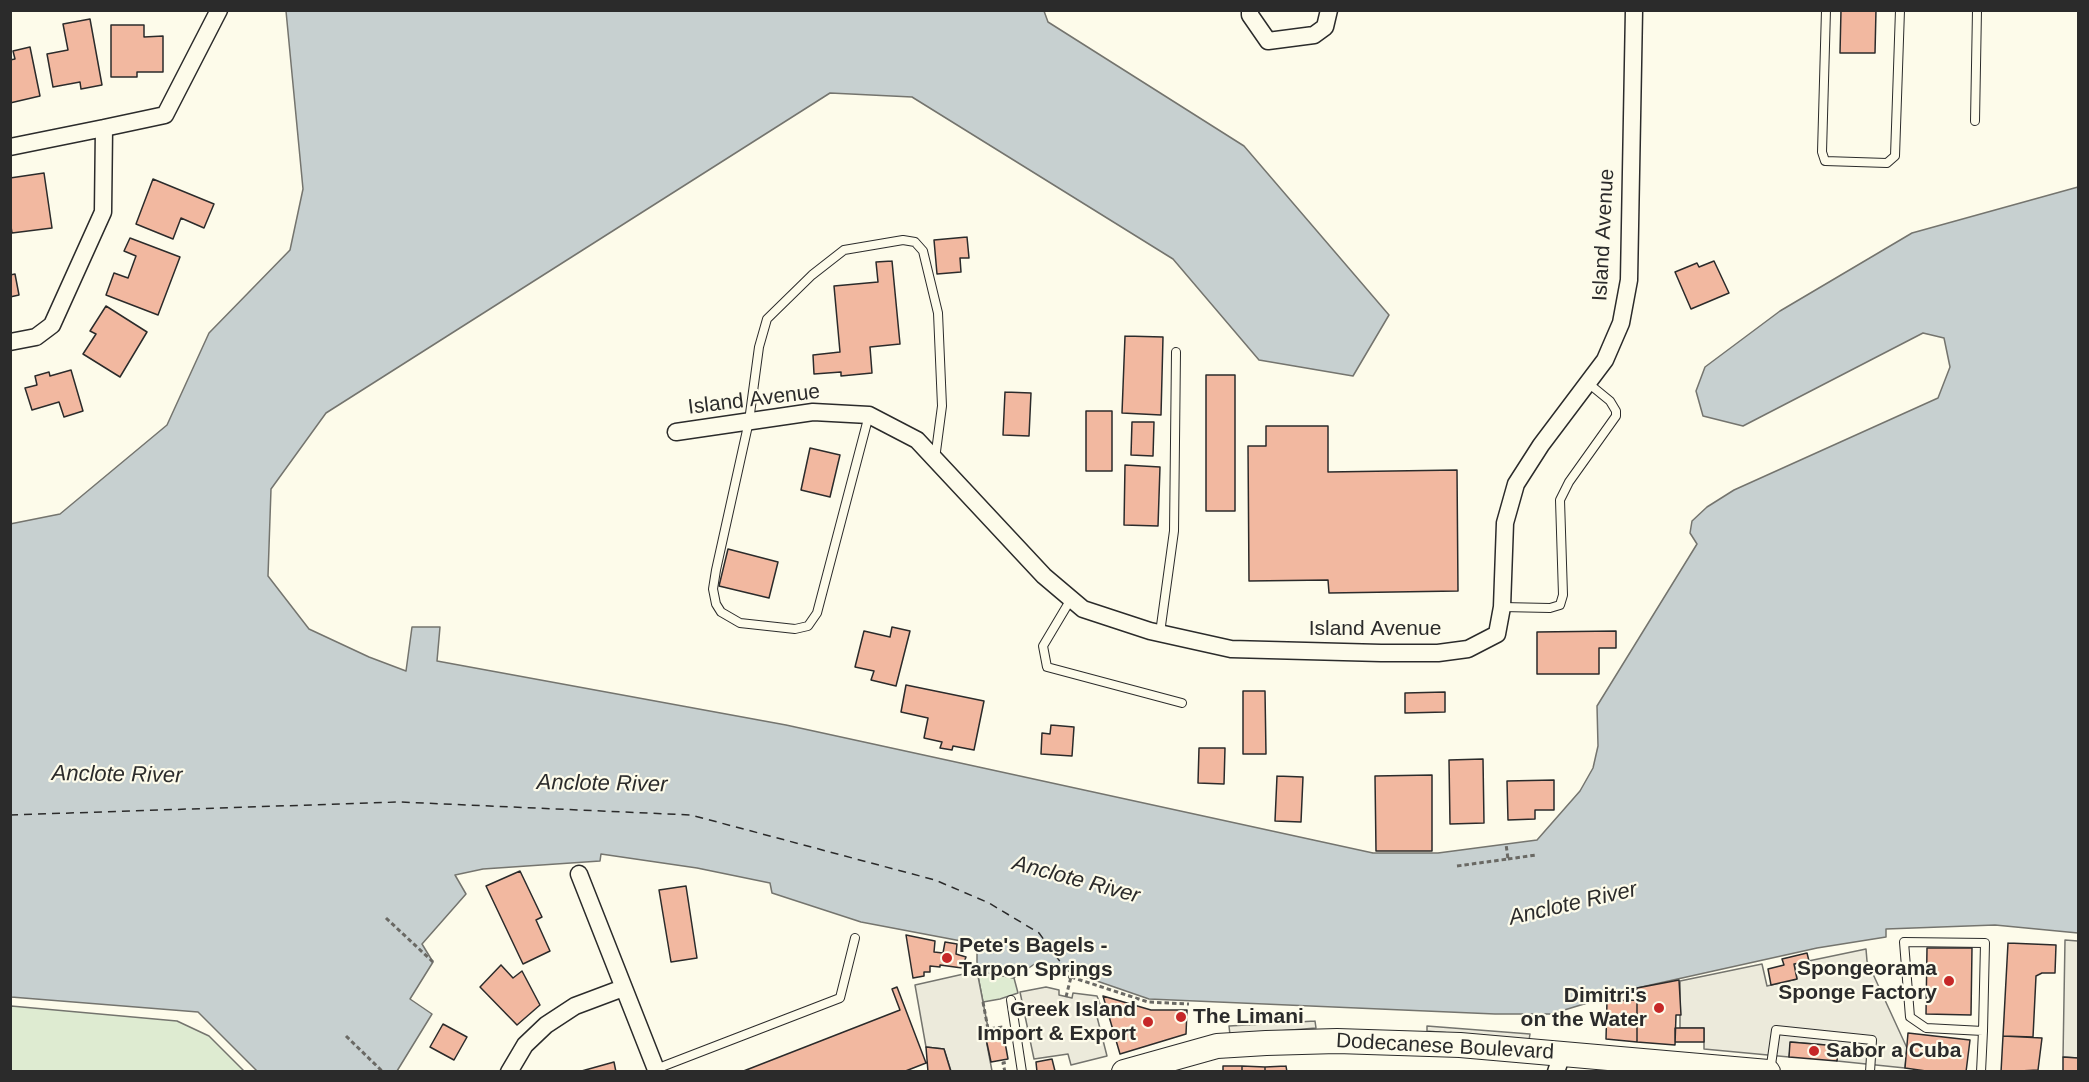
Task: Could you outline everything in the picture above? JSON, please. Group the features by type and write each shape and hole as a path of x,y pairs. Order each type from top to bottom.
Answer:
{"street":[{"path":"10,147 165,115 219,10"},
{"path":"1250,10 1250,15 1268,41 1314,35 1325,27 1329,10"},
{"name":"Island Avenue","path":"676,432 813,412 869,415 917,440 1044,576 1083,609 1160,633 1231,649 1438,653 1468,649 1497,634 1503,607 1505,523 1516,484 1541,444 1605,360 1621,323 1629,280 1634,10"},
{"path":"10,342 36,338 52,325 103,212 104,128"},
{"path":"579,874 656,1070"},
{"path":"509,1071 525,1045 546,1025 575,1005 623,988"},
{"name":"Dodecanese Boulevard","path":"1124,1071 1217,1046 1266,1042 1337,1041 1437,1044 1559,1063 1769,1071"}],"lane":[{"path":"1826,10 1822,152 1825,160 1887,163 1895,156 1900,10"},
{"path":"1975,121 1977,10"},
{"path":"869,415 817,614 808,626 795,629 740,623 721,612 716,604 713,590 716,570 749,421 759,347 767,319 812,275 844,250 903,240 915,242 923,251 938,313 942,406 935,459"},
{"path":"1160,633 1174,531 1176,352"},
{"path":"1503,607 1550,608 1560,604 1563,595 1560,500 1569,482 1616,416 1616,411 1610,401 1588,383"},
{"path":"1071,599 1043,646 1047,667 1182,703"},
{"path":"656,1070 840,998 855,938"},
{"path":"1981,1071 1983,1031 1985,943 1904,942 1910,1017 1926,1028 1983,1031"},
{"path":"1011,1000 1022,1071"},
{"path":"1769,1071 1776,1030 1872,1040 1870,1071"}],"path":[{"path":"1506,844 1508,859"},
{"path":"1457,866 1536,855"},
{"path":"386,918 433,962"},
{"path":"1066,997 1070,977 1148,1002 1190,1004"},
{"path":"983,1002 988,1029 1004,1027"},
{"path":"346,1036 383,1071"},
{"path":"1005,1071 1003,1063 1011,1062"}],"green space":[{"path":"977,971 1014,978 1018,993 983,1002"},
{"path":"11,1006 177,1021 209,1036 244,1071 11,1071"}],"shaded area":[{"path":"2065,940 2078,941 2078,1058 2063,1057"},
{"path":"1866,949 1867,961 1907,1048 1905,1068 1837,1061 1838,1046 1791,1042 1789,1057 1704,1049 1704,1028 1680,1028 1680,981 1762,964 1767,986 1797,979 1794,964"},
{"path":"977,971 989,1033 985,1034 992,1071 951,1071 944,1049 926,1047 915,985"},
{"path":"1046,987 1059,990 1059,995 1072,998 1073,993 1097,996 1100,1004 1094,1005 1107,1056 1071,1065 1068,1054 1034,1059 1020,992"},
{"path":"1315,1021 1316,1028 1230,1035 1229,1026"},
{"path":"1427,1026 1530,1034 1529,1040 1427,1031"}],"water":[{"name":"Anclote River","path":"286,11 1044,11 1048,22 1244,146 1389,315 1353,376 1259,360 1173,259 912,97 830,93 326,413 271,489 268,576 309,629 369,657 406,671 412,627 440,627 437,661 786,725 1373,853 1438,853 1537,840 1580,791 1593,768 1598,746 1597,706 1697,544 1690,533 1692,521 1707,507 1734,490 1938,398 1950,367 1944,338 1923,333 1743,426 1703,416 1696,391 1705,367 1780,311 1912,233 2078,187 2078,933 1995,925 1886,929 1886,937 1817,948 1637,988 1551,1014 1495,1014 1149,999 1039,961 1014,978 977,971 977,944 861,922 772,893 770,883 697,868 601,854 600,861 483,869 455,875 466,894 422,944 433,962 410,999 432,1014 397,1071 257,1071 198,1012 11,997 10,524 60,514 167,425 209,333 290,250 303,189"}],"building":[{"path":"1841,10 1876,10 1875,53 1840,53"},
{"path":"90,19 102,85 81,89 80,82 53,87 47,54 68,50 63,24"},
{"path":"111,25 144,25 144,37 163,36 163,72 137,72 137,77 111,77"},
{"path":"30,47 40,96 10,103 10,60 15,59 13,51"},
{"path":"44,173 52,228 12,233 10,178"},
{"path":"153,179 214,204 204,228 181,218 173,239 136,224"},
{"path":"967,237 969,258 960,258 961,272 937,274 934,240"},
{"path":"130,238 180,257 158,315 106,295 114,273 128,278 136,256 124,251"},
{"path":"892,261 900,344 870,347 872,373 841,376 841,372 814,374 813,355 840,352 834,286 878,282 876,262"},
{"path":"1714,261 1729,293 1691,309 1675,272 1697,263 1699,267"},
{"path":"15,274 19,295 10,297 10,275"},
{"path":"106,306 147,332 120,377 83,354 96,334 90,331"},
{"path":"1125,336 1163,337 1161,415 1122,413"},
{"path":"71,370 83,411 64,417 59,402 32,410 25,388 37,385 35,376 49,372 50,376"},
{"path":"1206,375 1235,375 1235,511 1206,511"},
{"path":"1005,392 1031,393 1029,436 1003,435"},
{"path":"1086,411 1112,411 1112,471 1086,471"},
{"path":"1132,422 1154,422 1153,456 1131,455"},
{"path":"1266,426 1328,426 1328,472 1457,470 1458,591 1329,593 1328,580 1249,581 1248,446 1266,446"},
{"path":"810,448 840,455 830,497 801,490"},
{"path":"1125,465 1160,467 1158,526 1124,525"},
{"path":"728,549 778,562 769,598 719,586"},
{"path":"892,627 910,631 896,686 871,680 874,671 855,667 864,631 890,637"},
{"path":"1616,631 1616,648 1599,648 1599,674 1537,674 1537,632"},
{"path":"906,685 984,701 974,750 953,746 952,750 940,748 942,742 924,738 928,718 901,712"},
{"path":"1243,691 1265,691 1266,754 1243,754"},
{"path":"1445,692 1445,712 1405,713 1405,693"},
{"path":"1051,725 1074,727 1072,756 1041,754 1042,733 1050,734"},
{"path":"1199,748 1225,748 1224,784 1198,783"},
{"path":"1483,759 1484,823 1450,824 1449,760"},
{"path":"1432,775 1432,851 1376,851 1375,776"},
{"path":"1277,776 1303,777 1301,822 1275,821"},
{"path":"1554,780 1554,810 1535,810 1535,819 1508,820 1507,781"},
{"path":"520,871 542,917 536,920 550,951 523,964 486,886"},
{"path":"686,886 697,958 671,962 659,890"},
{"path":"906,935 935,941 934,952 943,953 945,942 957,944 956,954 966,957 962,968 930,966 930,972 924,972 924,976 913,978"},
{"path":"2008,943 2056,945 2055,973 2042,973 2036,976 2033,1037 2003,1036"},
{"name":"Spongeorama Sponge Factory","path":"1927,948 1972,948 1971,1015 1926,1014"},
{"path":"1807,953 1809,961 1794,964 1797,979 1771,985 1768,969 1784,965 1782,959"},
{"path":"501,965 513,978 522,971 540,1005 517,1025 480,987"},
{"name":"Dimitri's on the Water","path":"1679,980 1681,1015 1676,1015 1675,1045 1637,1042 1637,988"},
{"path":"897,987 926,1063 903,1072 741,1072 900,1010 892,989"},
{"name":"Greek Island Import & Export","path":"1103,996 1151,1010 1187,1010 1186,1034 1120,1054"},
{"path":"1637,1000 1637,1042 1606,1039 1607,1001"},
{"path":"443,1024 467,1037 454,1060 430,1047"},
{"path":"1675,1028 1704,1028 1704,1042 1675,1042"},
{"path":"1003,1031 1008,1059 991,1062 985,1034"},
{"path":"1908,1033 1970,1040 1966,1072 1933,1072 1905,1068"},
{"path":"2003,1036 2042,1038 2038,1070 2001,1072"},
{"name":"Sabor a Cuba","path":"1790,1042 1838,1046 1837,1061 1789,1057"},
{"path":"926,1047 944,1049 951,1072 928,1072"},
{"path":"2063,1057 2078,1058 2078,1072 2063,1072"},
{"path":"1052,1059 1055,1071 1037,1072 1036,1062"},
{"path":"614,1062 616,1072 578,1072"},
{"path":"1223,1066 1242,1066 1242,1072 1223,1072"},
{"path":"1242,1066 1265,1067 1265,1072 1242,1072"},
{"path":"1286,1066 1287,1072 1265,1072 1265,1067"}],"ferry route":[{"path":"10,815 399,802 691,815 935,880 989,903 1039,933 1067,971"}],"place":[{"name":"Pete's Bagels - Tarpon Springs","path":"947,958"},
{"name":"Spongeorama Sponge Factory","path":"1949,981"},
{"name":"Dimitri's on the Water","path":"1659,1008"},
{"name":"The Limani","path":"1181,1017"},
{"name":"Greek Island Import & Export","path":"1148,1022"},
{"name":"Sabor a Cuba","path":"1814,1051"}]}
